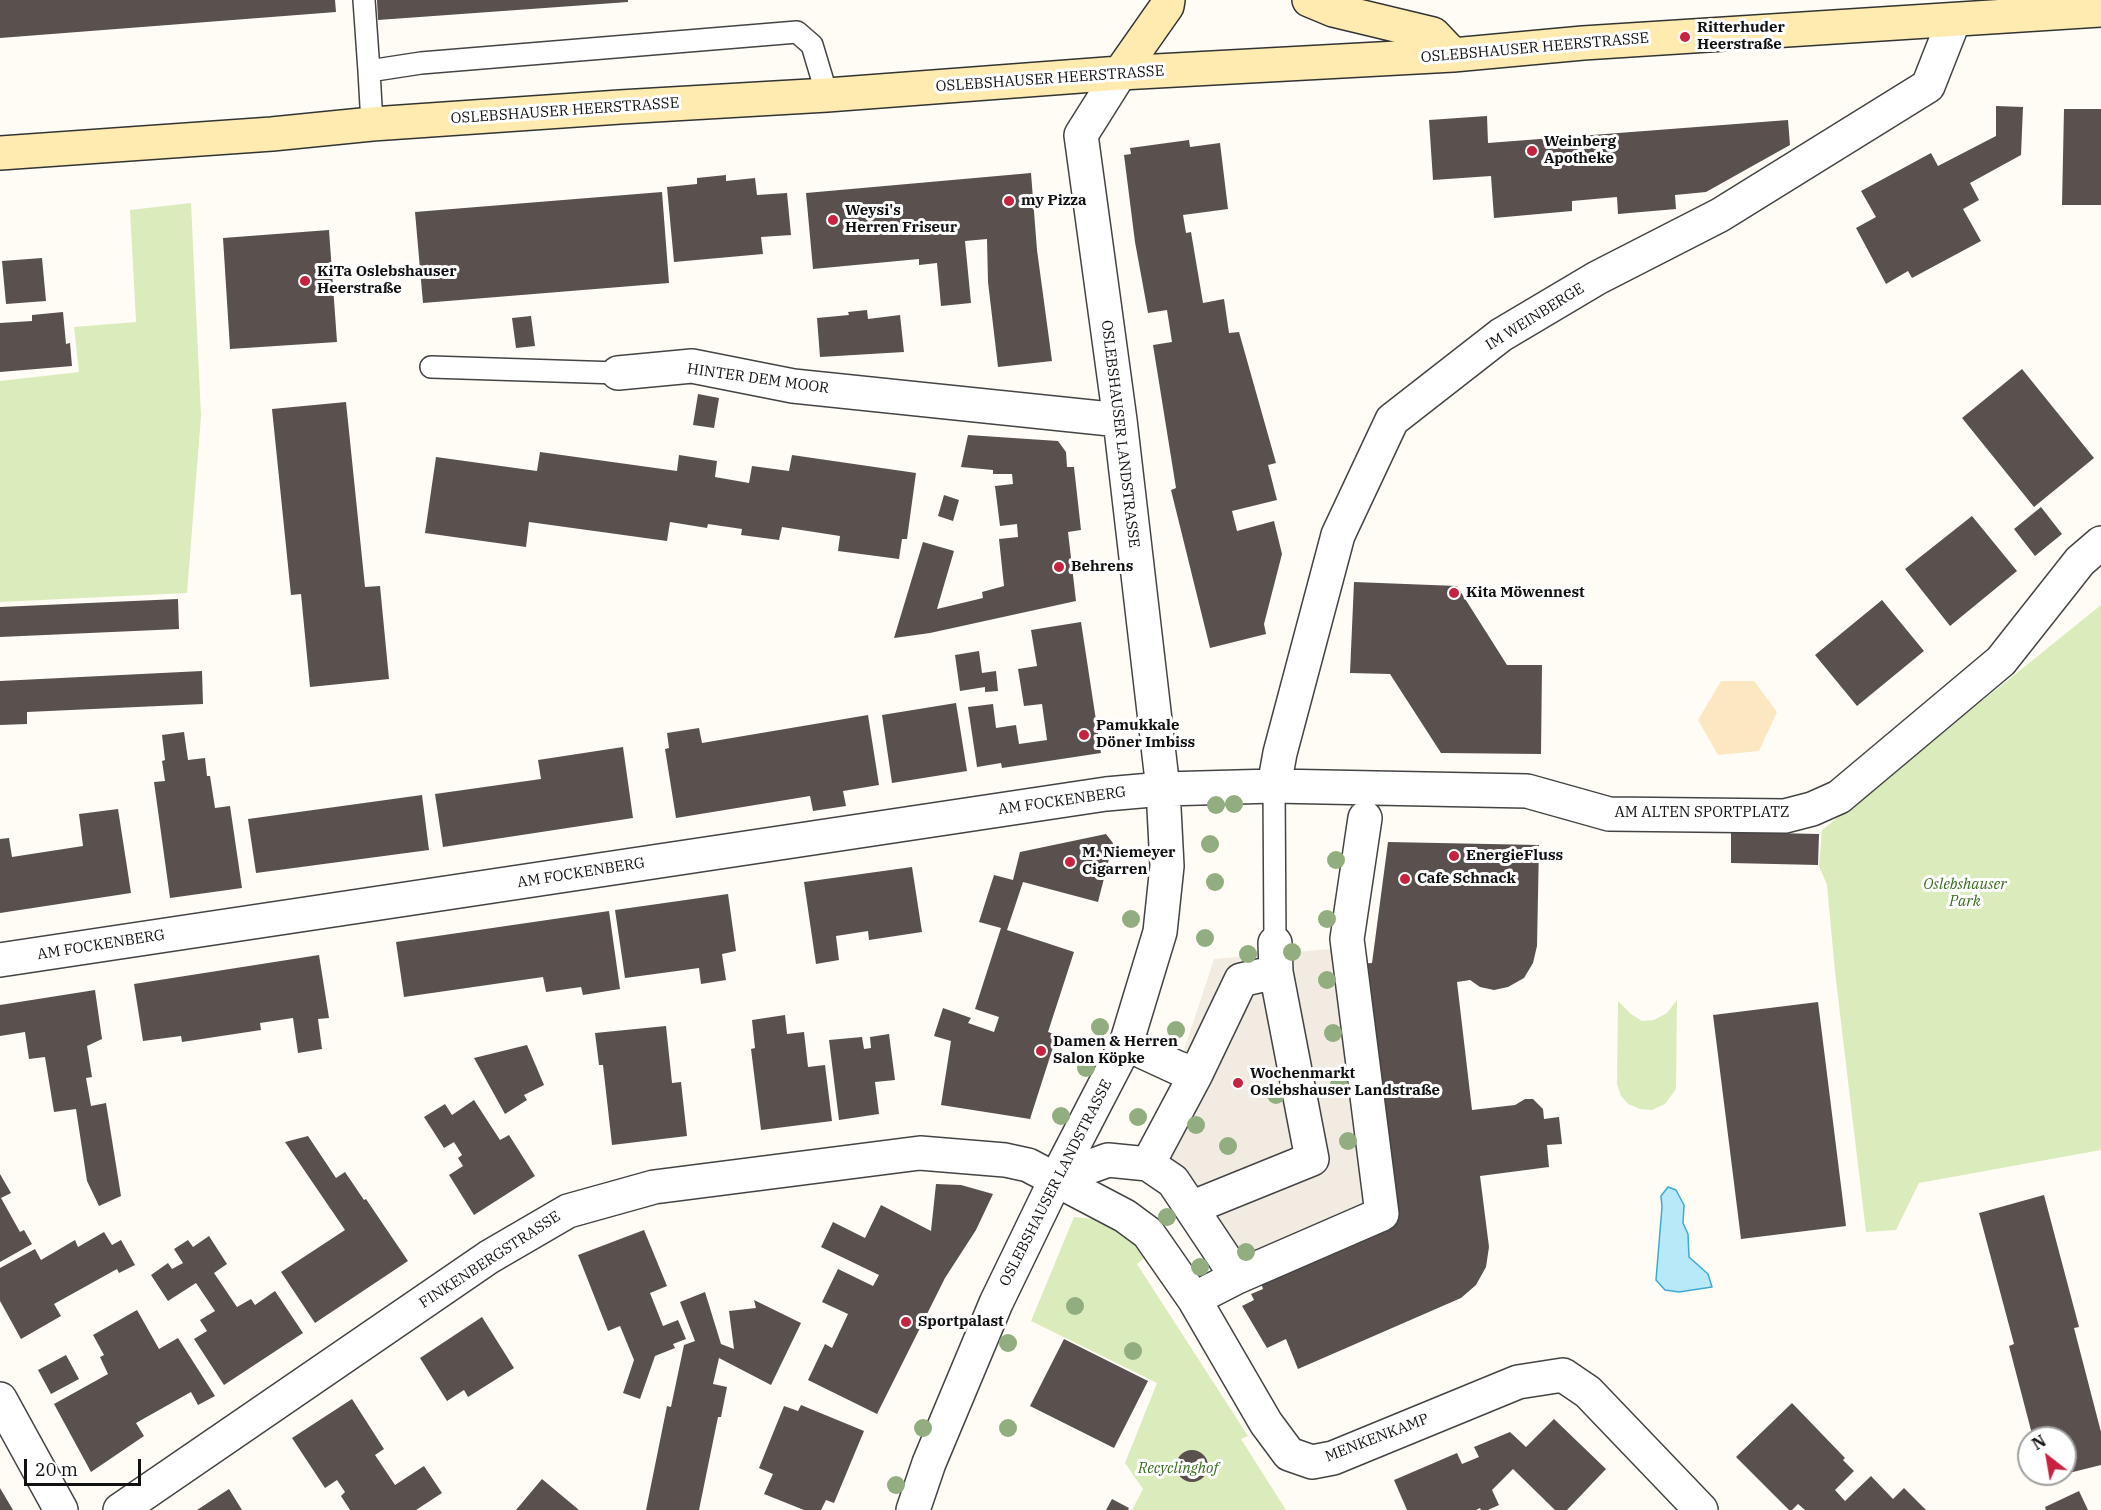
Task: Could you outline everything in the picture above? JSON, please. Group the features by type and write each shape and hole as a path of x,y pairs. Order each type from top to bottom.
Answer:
{"main road":[{"path":"1120,73 1167,6 1168,0"},
{"path":"1309,0 1333,10 1433,34 1453,55"},
{"name":"OSLEBSHAUSER HEERSTRASSE","path":"0,153 272,134 372,124 827,95 1120,73 1453,55 1583,43 1954,20 1986,9 2101,10"}],"street":[{"name":"IM WEINBERGE","path":"1274,786 1280,753 1338,535 1392,420 1501,335 1597,278 1720,215 1928,86 1954,20"},
{"name":"OSLEBSHAUSER LANDSTRASSE","path":"913,1510 996,1303 1056,1179 1126,1044 1160,932 1167,866 1163,789 1120,420 1081,135 1120,73"},
{"name":"HINTER DEM MOOR","path":"618,374 692,366 793,386 1120,420"},
{"name":"AM ALTEN SPORTPLATZ","path":"1163,789 1274,786 1527,791 1609,814 1785,816 1812,809 1839,797 2001,661 2080,561 2101,543"},
{"name":"AM FOCKENBERG","path":"0,960 1106,794 1163,789"},
{"path":"1194,1299 1238,1277 1382,1214 1347,939 1365,818"},
{"path":"1148,1164 1196,1074 1241,980 1275,957 1312,1159 1191,1208"},
{"path":"1126,1044 1196,1074"},
{"name":"FINKENBERGSTRASSE","path":"120,1510 489,1257 568,1211 654,1187 920,1152 1005,1160 1028,1165 1056,1179"},
{"path":"1056,1179 1108,1160 1148,1164 1173,1181 1238,1277"},
{"name":"MENKENKAMP","path":"1056,1179 1125,1216 1148,1233 1194,1299 1266,1423 1289,1454 1312,1462 1333,1458 1518,1382 1563,1375 1588,1392 1701,1510"},
{"path":"0,1399 61,1510"}],"lane":[{"path":"364,0 372,124"},
{"path":"369,71 421,63 797,32 812,45 827,95"},
{"name":"HINTER DEM MOOR","path":"431,367 618,374"},
{"path":"1274,786 1275,957"}],"green space":[{"path":"191,203 201,416 187,593 0,602 0,381 79,372 74,327 136,322 130,210"},
{"name":"Oslebshauser Park","path":"2101,605 2101,1150 1919,1183 1896,1230 1866,1232 1827,885 1819,866 1822,830"},
{"path":"1677,1000 1676,1089 1665,1104 1652,1110 1640,1109 1628,1104 1621,1096 1617,1084 1618,1001 1642,1021 1654,1020 1667,1013"},
{"name":"Recyclinghof","path":"1074,1217 1094,1219 1134,1238 1148,1255 1137,1264 1248,1436 1241,1439 1286,1510 1132,1510 1143,1489 1125,1463 1157,1383 1031,1321"}],"sand":[{"path":"1721,681 1754,681 1777,712 1759,751 1718,755 1698,720"}],"shaded area":[{"path":"1354,947 1386,1216 1228,1290 1165,1191 1126,1172 1129,1162 1178,1068 1214,959"}],"water":[{"path":"1668,1187 1676,1190 1684,1205 1683,1223 1688,1234 1689,1257 1708,1274 1712,1287 1679,1292 1665,1290 1656,1280 1661,1196"}],"building":[{"path":"0,0 335,0 336,12 0,38"},
{"path":"377,0 628,0 628,2 378,20"},
{"path":"1996,106 2023,107 2021,155 1970,183 1979,200 1963,209 1981,241 1912,278 1908,271 1886,284 1856,228 1876,217 1861,191 1931,153 1938,166 1996,136"},
{"path":"2064,109 2101,109 2101,205 2062,205"},
{"path":"1487,116 1488,143 1788,120 1790,145 1706,192 1675,195 1676,209 1618,214 1617,197 1572,201 1572,211 1494,218 1491,176 1433,180 1429,120"},
{"path":"1189,140 1190,147 1220,143 1228,209 1183,215 1186,233 1191,232 1203,303 1224,299 1229,333 1239,332 1276,463 1268,465 1277,500 1232,511 1237,531 1274,521 1282,554 1264,624 1266,634 1210,648 1171,490 1176,488 1153,345 1172,342 1167,310 1148,313 1135,242 1124,155 1131,154 1130,148"},
{"path":"1031,173 1037,250 1052,361 998,367 988,282 987,239 965,241 971,303 941,306 937,263 919,265 919,259 813,269 806,193"},
{"path":"726,175 726,181 755,178 757,195 787,193 791,235 761,237 763,254 674,262 667,187 697,184 697,178"},
{"path":"662,192 669,283 423,303 415,212"},
{"path":"329,230 337,342 230,349 223,238"},
{"path":"42,258 46,301 6,304 2,261"},
{"path":"867,310 868,319 900,315 904,352 820,357 817,318 849,315 848,312"},
{"path":"63,312 66,344 70,343 72,366 0,372 0,323 32,321 32,315"},
{"path":"531,316 535,346 516,348 512,318"},
{"path":"2022,369 2094,458 2034,507 1962,418"},
{"path":"698,394 719,398 714,428 693,425"},
{"path":"346,402 365,587 380,586 389,679 310,687 301,594 291,595 272,409"},
{"path":"968,435 1058,441 1066,452 1067,467 1074,467 1081,530 1068,532 1076,601 930,633 894,638 923,542 954,551 937,609 983,598 982,592 1004,586 999,539 1018,537 1017,524 1000,526 995,486 1013,484 1012,474 993,474 993,470 961,467"},
{"path":"540,452 677,471 679,455 717,461 715,477 749,483 752,466 789,471 792,455 916,473 907,539 902,539 899,559 838,551 840,536 782,527 779,540 741,535 742,529 708,524 707,528 670,522 667,541 529,522 526,547 425,533 436,457 537,471"},
{"path":"944,495 959,500 953,521 938,516"},
{"path":"2041,507 2062,534 2035,556 2014,529"},
{"path":"1972,516 2017,571 1950,626 1905,569"},
{"path":"1354,582 1457,586 1507,665 1542,665 1541,754 1441,753 1390,674 1350,673"},
{"path":"178,599 179,629 0,637 0,607"},
{"path":"1882,600 1924,651 1857,706 1815,655"},
{"path":"1081,622 1101,753 1002,768 1001,763 977,767 968,707 993,704 996,728 1016,725 1019,744 1047,740 1042,704 1024,706 1018,669 1037,666 1031,630"},
{"path":"979,651 982,673 996,671 998,691 985,692 985,687 960,691 955,655"},
{"path":"202,671 203,704 27,712 27,724 0,725 0,681"},
{"path":"956,703 967,771 892,783 882,715"},
{"path":"868,715 879,785 843,791 846,806 813,811 810,796 676,818 665,749 669,748 667,733 699,728 702,743"},
{"path":"184,732 188,760 205,758 215,808 230,806 242,888 170,898 154,782 165,781 162,735"},
{"path":"623,747 633,818 443,847 435,794 541,779 538,760"},
{"path":"422,795 429,850 256,873 248,819"},
{"path":"118,809 131,893 0,913 0,839 9,838 12,857 83,846 79,814"},
{"path":"1731,832 1819,834 1818,865 1731,863"},
{"path":"1106,834 1113,843 1098,902 1023,882 1007,930 1074,952 1048,1032 1057,1035 1030,1119 941,1105 951,1041 934,1036 943,1008 971,1018 968,1023 994,1032 999,1017 975,1009 1001,928 979,922 994,875 1013,880 1020,852"},
{"path":"1388,842 1539,845 1537,946 1533,963 1524,978 1508,987 1494,990 1480,987 1470,980 1457,982 1472,1110 1515,1105 1525,1099 1533,1099 1543,1109 1544,1119 1559,1117 1562,1144 1547,1145 1549,1167 1480,1176 1489,1247 1486,1267 1476,1285 1461,1298 1298,1369 1286,1339 1267,1348 1242,1306 1254,1300 1251,1294 1263,1289 1260,1280 1395,1213 1359,964 1372,963"},
{"path":"912,867 922,932 869,940 868,931 836,936 839,960 816,964 804,882"},
{"path":"728,894 736,951 722,954 726,980 701,984 699,968 625,978 615,910"},
{"path":"609,911 620,989 583,995 581,987 546,992 543,977 404,997 396,942"},
{"path":"319,955 329,1018 318,1019 322,1049 298,1053 293,1018 260,1023 261,1030 182,1042 181,1036 143,1041 134,984"},
{"path":"95,990 102,1039 87,1046 92,1077 86,1078 91,1106 106,1103 121,1196 99,1206 87,1181 76,1109 54,1112 45,1057 29,1059 25,1032 0,1036 0,1005"},
{"path":"1818,1002 1846,1226 1741,1239 1713,1015"},
{"path":"785,1015 787,1034 804,1032 808,1067 825,1065 832,1121 761,1130 751,1049 755,1048 752,1020"},
{"path":"666,1026 672,1083 681,1082 687,1136 612,1145 603,1065 599,1065 595,1033"},
{"path":"889,1034 895,1080 875,1082 879,1114 839,1120 829,1040 862,1037 864,1049 871,1048 870,1037"},
{"path":"527,1045 544,1085 524,1095 527,1100 505,1114 474,1058"},
{"path":"474,1100 500,1140 509,1135 535,1176 474,1215 449,1175 463,1166 458,1158 462,1155 454,1142 444,1148 424,1117 445,1104 452,1115"},
{"path":"308,1136 336,1178 345,1172 408,1261 315,1323 281,1272 345,1230 285,1142"},
{"path":"0,1174 11,1193 1,1198 20,1232 24,1230 32,1244 0,1262"},
{"path":"936,1184 961,1185 993,1194 976,1230 945,1278 877,1414 808,1380 825,1344 832,1348 848,1314 822,1302 838,1269 873,1286 879,1275 821,1247 833,1222 865,1238 881,1205 931,1231"},
{"path":"2044,1195 2079,1327 2074,1328 2101,1432 2101,1465 2077,1471 2077,1426 2030,1426 2009,1346 2014,1344 1979,1213"},
{"path":"644,1230 667,1286 650,1293 663,1326 678,1320 686,1339 673,1344 675,1348 655,1356 640,1399 623,1393 634,1360 620,1326 608,1331 578,1255"},
{"path":"104,1232 112,1245 121,1240 135,1265 119,1273 117,1269 54,1304 61,1316 21,1339 0,1301 0,1268 35,1249 41,1260 75,1240 78,1247"},
{"path":"209,1236 227,1264 214,1273 237,1307 251,1299 255,1305 275,1291 303,1333 224,1385 194,1339 207,1331 200,1320 215,1311 196,1283 168,1301 151,1275 168,1263 172,1269 183,1263 174,1249 188,1240 193,1247"},
{"path":"705,1292 721,1344 734,1349 729,1311 756,1308 754,1300 801,1323 771,1385 719,1358 713,1384 727,1387 721,1417 718,1417 699,1510 646,1510 667,1406 671,1407 684,1345 695,1341 680,1302"},
{"path":"137,1310 159,1349 178,1338 215,1396 198,1405 191,1392 136,1423 144,1436 91,1472 54,1404 108,1374 100,1357 104,1355 93,1335"},
{"path":"482,1317 514,1368 468,1397 464,1390 447,1401 420,1358"},
{"path":"1064,1339 1148,1381 1114,1448 1030,1406"},
{"path":"66,1355 79,1379 51,1394 38,1370"},
{"path":"352,1399 384,1449 375,1455 395,1485 424,1466 442,1493 416,1510 350,1510 341,1496 345,1492 337,1480 325,1488 292,1438"},
{"path":"1792,1403 1845,1458 1843,1460 1854,1471 1835,1490 1845,1501 1871,1476 1893,1499 1904,1488 1926,1510 1805,1510 1798,1504 1789,1510 1736,1457"},
{"path":"801,1405 864,1431 834,1503 826,1500 821,1510 804,1510 764,1494 773,1474 759,1468 784,1406 798,1411"},
{"path":"1554,1419 1606,1469 1567,1510 1555,1510 1513,1469 1492,1490 1499,1505 1488,1510 1480,1508 1476,1510 1407,1510 1394,1480 1457,1453 1462,1464 1479,1457 1474,1447 1510,1432 1526,1447"},
{"path":"1192,1450 1203,1455 1208,1466 1203,1477 1192,1482 1181,1477 1176,1466 1181,1455"},
{"path":"542,1479 579,1510 516,1510"},
{"path":"0,1488 13,1510 0,1510"},
{"path":"229,1489 242,1510 197,1510"},
{"path":"2079,1491 2088,1510 2046,1510 2045,1507"},
{"path":"1112,1499 1129,1508 1128,1510 1106,1510"}],"place":[{"name":"Ritterhuder Heerstraße","path":"1685,37"},
{"name":"Weinberg Apotheke","path":"1532,151"},
{"name":"my Pizza","path":"1009,201"},
{"name":"Weysi's Herren Friseur","path":"833,220"},
{"name":"KiTa Oslebshauser Heerstraße","path":"305,281"},
{"name":"Behrens","path":"1059,567"},
{"name":"Kita Möwennest","path":"1454,593"},
{"name":"Pamukkale Döner Imbiss","path":"1084,735"},
{"name":"EnergieFluss","path":"1454,856"},
{"name":"M. Niemeyer Cigarren","path":"1070,862"},
{"name":"Cafe Schnack","path":"1405,879"},
{"name":"Damen & Herren Salon Köpke","path":"1041,1051"},
{"name":"Wochenmarkt Oslebshauser Landstraße","path":"1238,1083"},
{"name":"Sportpalast","path":"906,1322"}]}
